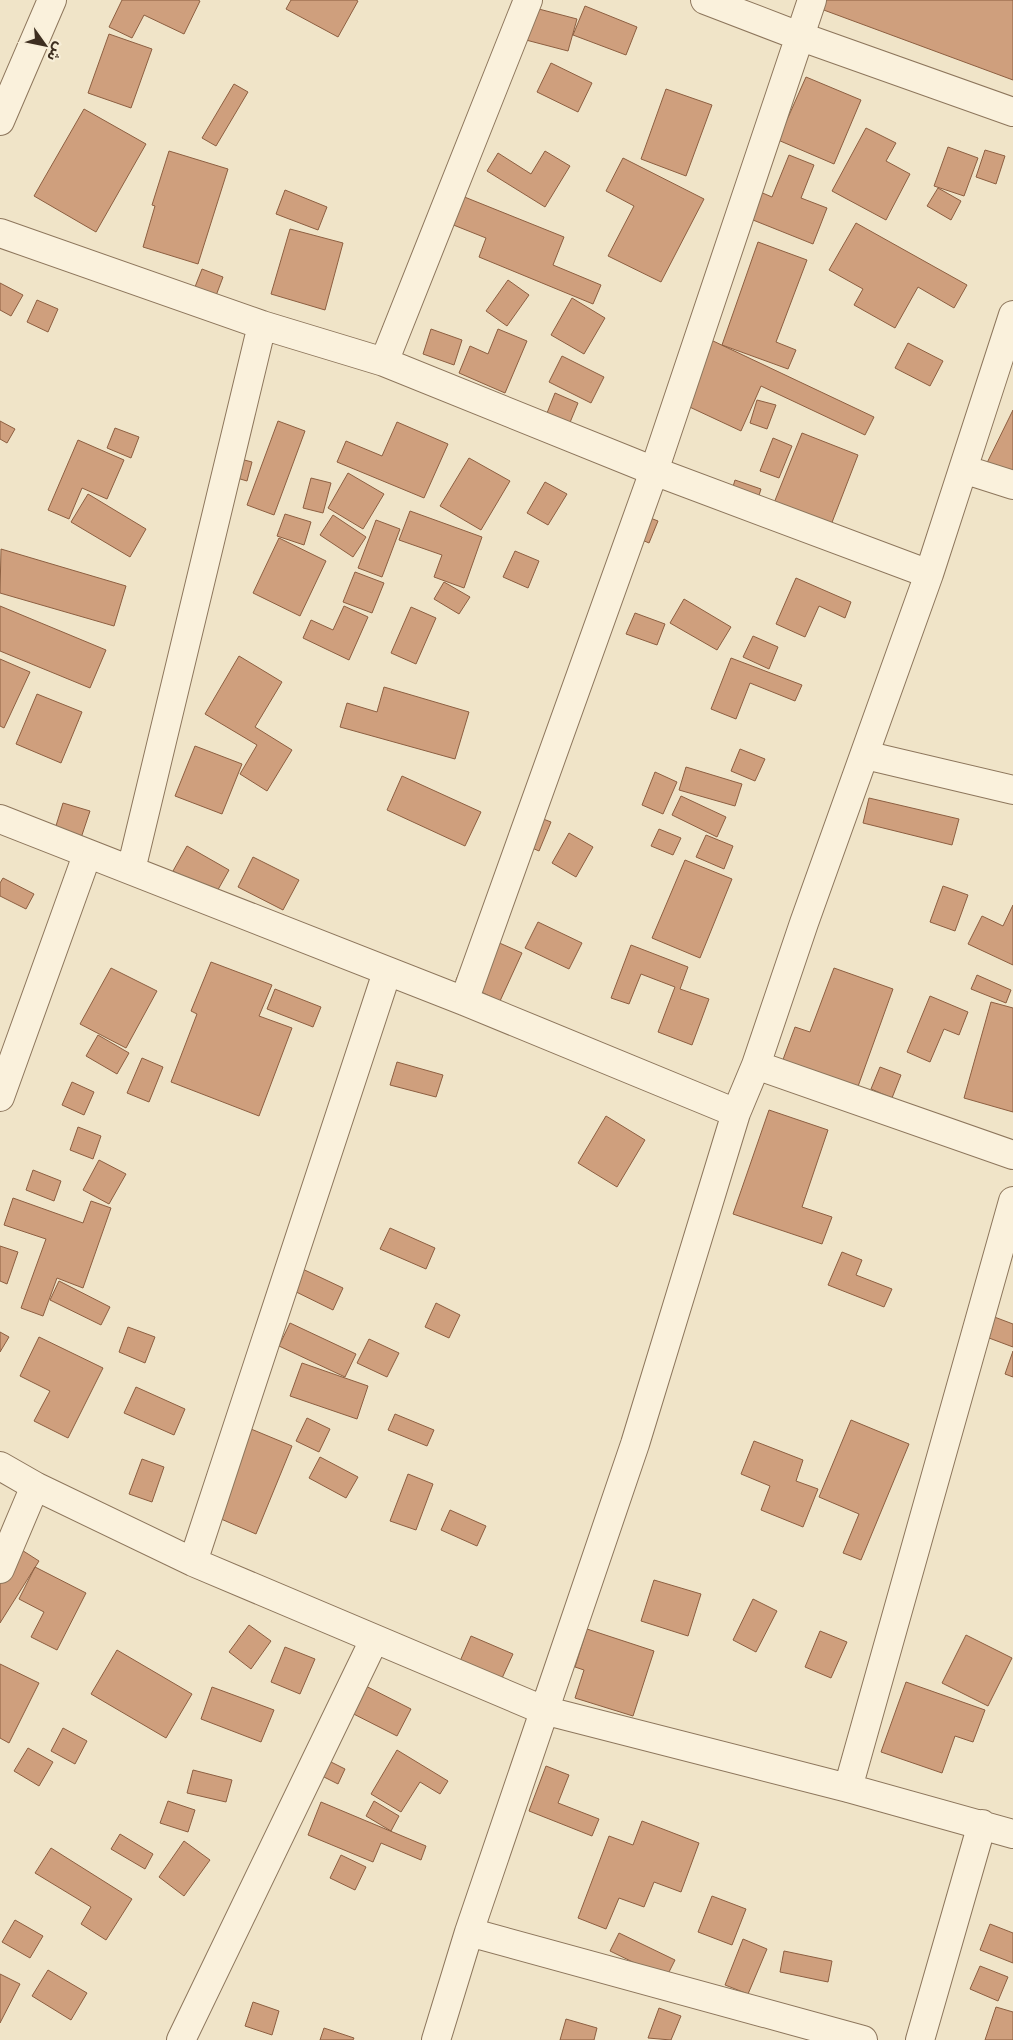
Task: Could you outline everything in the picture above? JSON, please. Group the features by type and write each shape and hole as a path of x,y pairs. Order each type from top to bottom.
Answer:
{"street":[{"path":"0,121 52,0"},
{"path":"384,362 528,0"},
{"path":"705,0 798,36 1013,112"},
{"path":"464,1001 654,471 798,36 812,0"},
{"path":"0,234 262,325 384,362 654,471 929,574"},
{"path":"436,2040 469,1932 543,1710 635,1444 736,1113 756,1066 804,923 929,574 1013,314"},
{"path":"131,870 262,325"},
{"path":"963,470 1013,485"},
{"path":"865,755 1013,790"},
{"path":"0,819 464,1001 736,1113"},
{"path":"0,1097 88,855"},
{"path":"194,1562 387,972"},
{"path":"756,1066 1013,1155"},
{"path":"848,1788 1013,1201"},
{"path":"0,1466 35,1486 194,1562 374,1640 543,1710 848,1788 1013,1834"},
{"path":"0,1569 35,1486"},
{"path":"181,2040 374,1640"},
{"path":"920,2040 982,1824"},
{"path":"469,1932 863,2040"}],"building":[{"path":"122,0 200,1 184,34 144,15 132,38 109,27"},
{"path":"291,0 358,1 338,37 286,9"},
{"path":"824,0 1013,0 1013,80 821,9"},
{"path":"585,6 637,27 626,55 573,35"},
{"path":"535,8 577,19 568,51 526,40"},
{"path":"109,34 152,49 131,108 88,93"},
{"path":"551,63 592,83 578,112 537,92"},
{"path":"806,77 861,100 834,164 778,140"},
{"path":"234,84 248,92 216,146 202,138"},
{"path":"666,89 712,105 686,176 641,159"},
{"path":"84,109 146,144 96,232 34,196"},
{"path":"866,128 896,143 886,161 910,174 886,220 832,191"},
{"path":"948,147 978,158 964,196 934,186"},
{"path":"985,150 1005,156 996,184 976,177"},
{"path":"169,151 228,169 198,264 143,247 155,206 152,205"},
{"path":"545,151 570,166 545,207 487,171 498,153 531,174"},
{"path":"789,155 814,165 801,198 827,208 813,244 743,216 753,189 772,197"},
{"path":"623,158 704,199 661,282 608,256 634,206 606,191"},
{"path":"938,188 961,201 951,220 927,206"},
{"path":"285,190 327,207 318,230 276,214"},
{"path":"452,192 564,237 553,265 601,285 593,304 479,257 486,238 441,220"},
{"path":"856,223 967,285 954,308 918,287 895,328 854,305 863,289 829,270"},
{"path":"290,229 343,243 325,310 271,294"},
{"path":"758,242 807,260 776,342 796,350 788,369 722,345"},
{"path":"202,269 223,277 214,301 193,292"},
{"path":"508,280 529,295 507,326 486,311"},
{"path":"0,283 23,295 11,316 0,310"},
{"path":"572,298 605,318 584,354 551,335"},
{"path":"37,300 58,309 48,332 27,322"},
{"path":"431,329 462,340 454,365 423,354"},
{"path":"498,329 527,341 505,393 459,373 470,346 488,354"},
{"path":"711,340 874,417 865,435 761,386 741,431 681,403"},
{"path":"908,343 943,361 930,386 895,368"},
{"path":"562,356 604,377 591,403 549,382"},
{"path":"555,393 578,403 564,437 541,428"},
{"path":"757,400 776,405 767,429 750,423"},
{"path":"1013,410 1013,480 984,469"},
{"path":"0,421 15,429 7,443 0,439"},
{"path":"278,421 305,431 274,515 247,505"},
{"path":"397,422 448,444 424,498 337,462 346,441 382,456"},
{"path":"115,428 139,437 131,458 107,448"},
{"path":"802,433 858,455 831,525 774,503"},
{"path":"773,438 792,446 779,478 760,471"},
{"path":"78,440 124,460 107,499 82,488 69,519 48,510"},
{"path":"225,455 252,462 247,481 220,473"},
{"path":"469,458 510,481 481,530 440,506"},
{"path":"348,473 384,494 363,529 328,508"},
{"path":"311,478 331,483 323,513 303,508"},
{"path":"735,480 761,489 755,508 729,500"},
{"path":"545,482 567,494 548,525 527,513"},
{"path":"88,494 146,529 130,557 71,522"},
{"path":"410,511 482,537 464,588 434,577 442,555 399,540"},
{"path":"635,512 658,521 649,543 626,533"},
{"path":"285,514 311,522 304,545 277,536"},
{"path":"333,515 366,537 353,557 320,535"},
{"path":"376,520 400,529 382,577 358,568"},
{"path":"279,538 326,561 300,616 253,593"},
{"path":"1,549 126,586 114,626 0,593"},
{"path":"515,551 539,561 528,588 503,577"},
{"path":"355,572 384,583 372,613 343,602"},
{"path":"796,578 851,602 845,618 819,606 805,637 776,624"},
{"path":"444,582 470,597 459,614 434,599"},
{"path":"684,599 731,627 717,650 670,623"},
{"path":"0,606 106,650 90,688 0,651"},
{"path":"344,606 368,617 349,660 303,638 311,620 333,630"},
{"path":"411,607 436,618 416,664 391,653"},
{"path":"635,613 665,624 657,645 626,634"},
{"path":"753,636 778,647 769,669 743,657"},
{"path":"239,656 282,682 255,727 292,750 267,791 240,774 257,745 205,714"},
{"path":"731,658 802,685 795,701 750,683 736,719 711,709"},
{"path":"0,659 30,672 4,728 0,726"},
{"path":"384,687 469,712 455,759 340,727 347,703 377,712"},
{"path":"37,694 82,712 61,763 16,744"},
{"path":"195,746 242,764 222,814 175,796"},
{"path":"740,749 765,759 755,781 731,771"},
{"path":"686,767 742,784 735,806 679,790"},
{"path":"655,772 677,782 663,814 642,805"},
{"path":"402,776 481,812 465,846 387,810"},
{"path":"681,796 726,817 717,837 672,815"},
{"path":"869,798 959,819 952,845 863,823"},
{"path":"63,803 90,811 81,838 55,829"},
{"path":"525,812 551,822 539,851 514,840"},
{"path":"659,829 681,838 673,855 651,846"},
{"path":"569,833 593,847 576,877 552,863"},
{"path":"706,835 733,846 724,869 696,857"},
{"path":"187,846 229,870 215,895 173,871"},
{"path":"253,857 299,880 283,910 238,887"},
{"path":"685,860 732,879 700,958 652,938"},
{"path":"3,878 34,894 26,909 0,896 0,883"},
{"path":"943,886 968,895 955,931 930,922"},
{"path":"1013,905 1013,965 968,944 982,916 1003,926"},
{"path":"538,922 582,943 569,969 525,948"},
{"path":"477,933 522,953 500,1001 456,980"},
{"path":"631,945 688,967 680,989 709,999 692,1045 658,1032 675,987 641,974 629,1004 611,998"},
{"path":"211,962 272,985 259,1016 292,1028 259,1116 171,1082 197,1014 191,1011"},
{"path":"111,968 157,991 126,1048 80,1024"},
{"path":"834,968 893,989 856,1092 781,1065 795,1027 810,1032"},
{"path":"977,975 1011,990 1006,1003 971,989"},
{"path":"275,989 321,1007 313,1027 267,1009"},
{"path":"930,996 968,1012 959,1035 944,1029 930,1062 907,1052"},
{"path":"991,1002 1013,1008 1013,1112 964,1098"},
{"path":"98,1035 129,1053 117,1074 86,1056"},
{"path":"142,1058 163,1067 149,1102 127,1093"},
{"path":"397,1062 443,1075 436,1097 390,1085"},
{"path":"880,1067 901,1075 892,1098 871,1089"},
{"path":"72,1082 94,1092 84,1115 62,1105"},
{"path":"769,1110 828,1130 802,1207 832,1217 822,1244 733,1214"},
{"path":"606,1116 645,1140 617,1187 578,1163"},
{"path":"78,1127 101,1136 93,1159 70,1150"},
{"path":"99,1160 126,1174 109,1204 83,1190"},
{"path":"33,1170 61,1181 54,1201 26,1190"},
{"path":"13,1198 83,1223 91,1201 111,1208 83,1288 57,1278 43,1316 21,1308 46,1239 4,1225"},
{"path":"390,1228 435,1248 426,1269 380,1249"},
{"path":"0,1246 18,1252 7,1284 0,1281"},
{"path":"842,1252 862,1260 856,1275 892,1289 884,1307 828,1285"},
{"path":"294,1265 343,1288 333,1310 284,1286"},
{"path":"59,1281 110,1307 101,1325 50,1300"},
{"path":"436,1303 460,1315 449,1338 425,1327"},
{"path":"989,1315 1013,1324 1013,1347 981,1335"},
{"path":"290,1323 356,1354 345,1377 279,1346"},
{"path":"128,1327 155,1337 145,1363 119,1352"},
{"path":"0,1332 9,1337 0,1352"},
{"path":"39,1337 103,1368 68,1438 34,1421 50,1391 20,1376"},
{"path":"369,1339 399,1353 387,1377 357,1363"},
{"path":"1013,1351 1013,1377 1005,1374"},
{"path":"302,1363 368,1386 357,1419 290,1396"},
{"path":"136,1387 185,1409 174,1435 124,1413"},
{"path":"395,1414 434,1430 427,1446 388,1430"},
{"path":"307,1418 330,1429 319,1452 296,1441"},
{"path":"851,1420 909,1444 861,1560 843,1553 859,1514 819,1497"},
{"path":"251,1429 292,1446 256,1534 214,1516"},
{"path":"754,1441 803,1460 796,1481 818,1489 803,1527 761,1510 770,1486 741,1474"},
{"path":"320,1457 358,1477 346,1498 309,1478"},
{"path":"142,1459 164,1467 152,1502 129,1494"},
{"path":"408,1474 433,1484 416,1530 390,1521"},
{"path":"450,1510 486,1526 477,1546 441,1530"},
{"path":"17,1547 39,1561 0,1623 0,1574"},
{"path":"35,1567 86,1593 57,1650 31,1637 44,1612 19,1599"},
{"path":"654,1580 701,1594 688,1636 641,1621"},
{"path":"753,1599 777,1611 756,1652 733,1640"},
{"path":"249,1625 271,1641 251,1669 229,1652"},
{"path":"587,1629 654,1651 633,1716 575,1698 584,1670 575,1667"},
{"path":"820,1631 847,1642 831,1678 805,1667"},
{"path":"966,1635 1012,1658 988,1706 942,1683"},
{"path":"471,1636 513,1654 498,1687 457,1668"},
{"path":"285,1647 315,1659 300,1694 271,1682"},
{"path":"117,1650 192,1694 166,1738 91,1694"},
{"path":"0,1664 39,1683 9,1743 0,1738"},
{"path":"346,1676 411,1709 397,1736 332,1703"},
{"path":"906,1682 985,1710 973,1742 955,1736 942,1773 881,1752"},
{"path":"212,1687 274,1710 261,1742 201,1719"},
{"path":"63,1728 87,1741 75,1764 51,1751"},
{"path":"28,1748 53,1762 39,1786 14,1771"},
{"path":"397,1750 448,1781 440,1794 420,1782 401,1812 371,1794"},
{"path":"319,1756 345,1769 338,1784 312,1771"},
{"path":"546,1766 569,1775 558,1803 599,1819 592,1836 529,1811"},
{"path":"193,1770 232,1780 226,1802 187,1793"},
{"path":"168,1801 195,1810 188,1832 160,1823"},
{"path":"374,1801 399,1816 391,1831 366,1816"},
{"path":"321,1802 426,1846 421,1860 381,1843 373,1862 308,1835"},
{"path":"642,1821 699,1843 681,1892 654,1882 644,1907 619,1898 606,1929 578,1918 609,1836 633,1845"},
{"path":"120,1834 153,1854 145,1869 111,1849"},
{"path":"184,1841 210,1860 184,1896 159,1877"},
{"path":"51,1848 132,1899 106,1940 81,1924 91,1907 35,1873"},
{"path":"341,1855 366,1867 355,1890 330,1878"},
{"path":"712,1896 746,1909 732,1945 698,1932"},
{"path":"15,1920 43,1936 30,1958 2,1942"},
{"path":"990,1924 1013,1933 1013,1963 980,1950"},
{"path":"619,1933 675,1960 666,1978 610,1951"},
{"path":"743,1939 767,1949 748,1994 725,1985"},
{"path":"784,1951 832,1961 828,1982 780,1972"},
{"path":"980,1966 1008,1977 998,2001 970,1989"},
{"path":"48,1970 87,1993 71,2020 32,1996"},
{"path":"0,1974 20,1984 0,2023"},
{"path":"253,2002 279,2011 272,2035 245,2026"},
{"path":"996,2007 1013,2012 1013,2040 985,2040"},
{"path":"659,2008 681,2016 671,2040 648,2038"},
{"path":"566,2019 597,2028 594,2040 560,2040"},
{"path":"324,2028 354,2038 353,2040 320,2040"}]}
